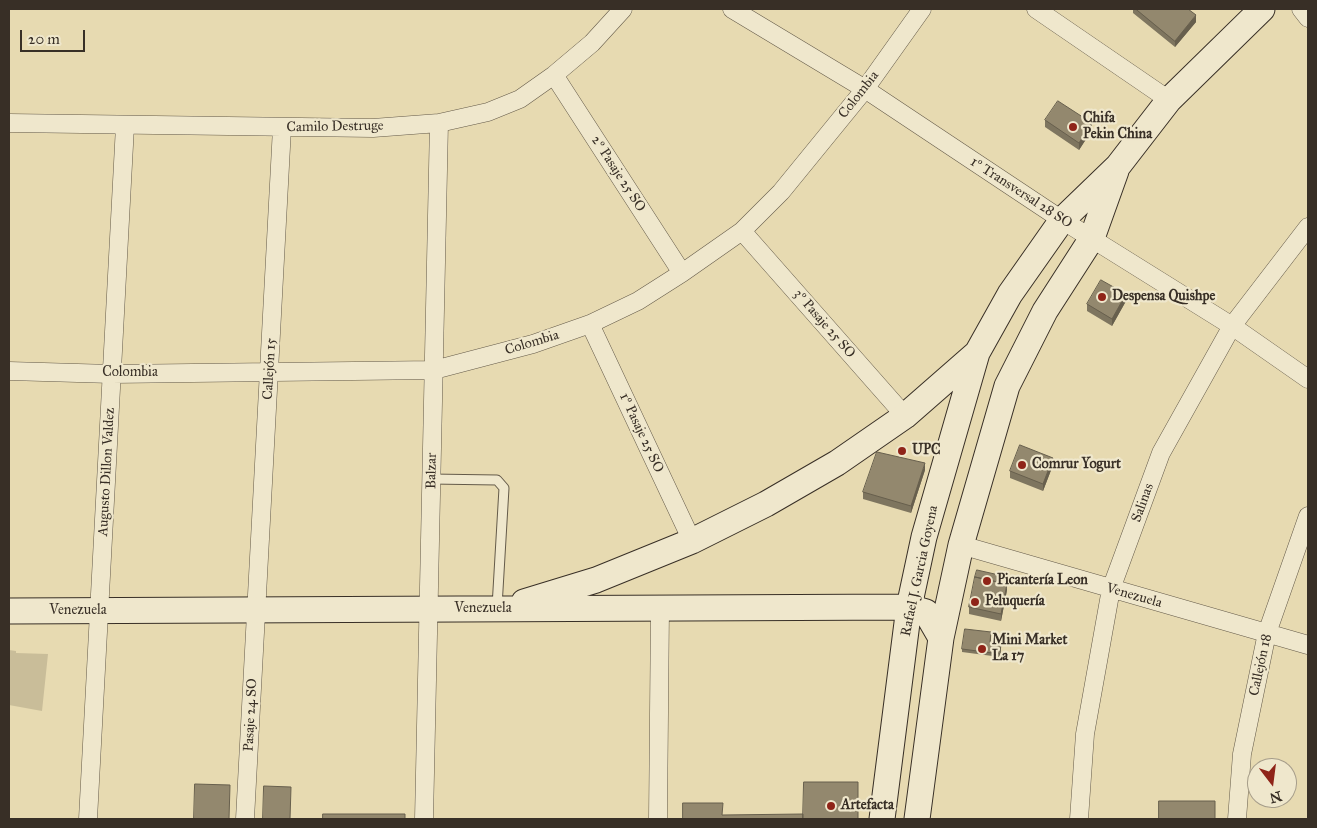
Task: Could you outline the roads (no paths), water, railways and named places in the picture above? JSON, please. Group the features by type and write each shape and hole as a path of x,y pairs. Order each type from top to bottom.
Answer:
{"street":[{"name":"Camilo Destruge","path":"9,123 373,128 439,123 488,112 520,99 554,75 592,43 623,9"},
{"name":"1º Transversal 28 SO","path":"732,9 865,89 1062,220 1232,326 1308,379"},
{"name":"Colombia","path":"9,371 112,374 434,370 533,344 590,324 638,301 742,231 781,192 865,89 922,9"},
{"path":"1036,9 1169,100"},
{"name":"Rafael J. Garcia Goyena","path":"882,819 909,607 924,537 978,353 1010,294 1062,220 1118,166 1169,100 1262,9"},
{"path":"1300,9 1308,18"},
{"name":"2º Pasaje 25 SO","path":"554,75 682,273"},
{"name":"Balzar","path":"424,819 439,123"},
{"name":"Augusto Dillon Valdez","path":"88,819 125,126"},
{"name":"Callejón 15","path":"257,610 282,128"},
{"name":"Rafael J. Garcia Goyena","path":"918,819 941,638 961,545 1007,386 1045,311 1092,238 1118,166"},
{"name":"Salinas","path":"1079,819 1084,734 1111,589 1161,453 1232,326 1308,227"},
{"name":"3º Pasaje 25 SO","path":"742,231 905,416"},
{"name":"1º Pasaje 25 SO","path":"590,324 692,541"},
{"path":"496,610 596,580 692,541 766,504 837,462 905,416 978,353"},
{"name":"Callejón 18","path":"1238,819 1242,754 1267,634 1308,516"},
{"name":"Venezuela","path":"961,545 1308,645"},
{"name":"Venezuela","path":"9,611 909,607 926,612 941,638"},
{"path":"658,819 660,608"},
{"name":"Pasaje 24 SO","path":"245,819 257,610"}],"lane":[{"path":"431,479 497,480 504,488 496,610"}],"place":[{"name":"Chifa Pekin China","path":"1073,127"},
{"name":"Despensa Quishpe","path":"1102,297"},
{"name":"UPC","path":"902,451"},
{"name":"Comrur Yogurt","path":"1022,465"},
{"name":"Picantería Leon","path":"987,581"},
{"name":"Peluquería","path":"975,602"},
{"name":"Mini Market La 17","path":"982,649"},
{"name":"Artefacta","path":"831,806"}]}
